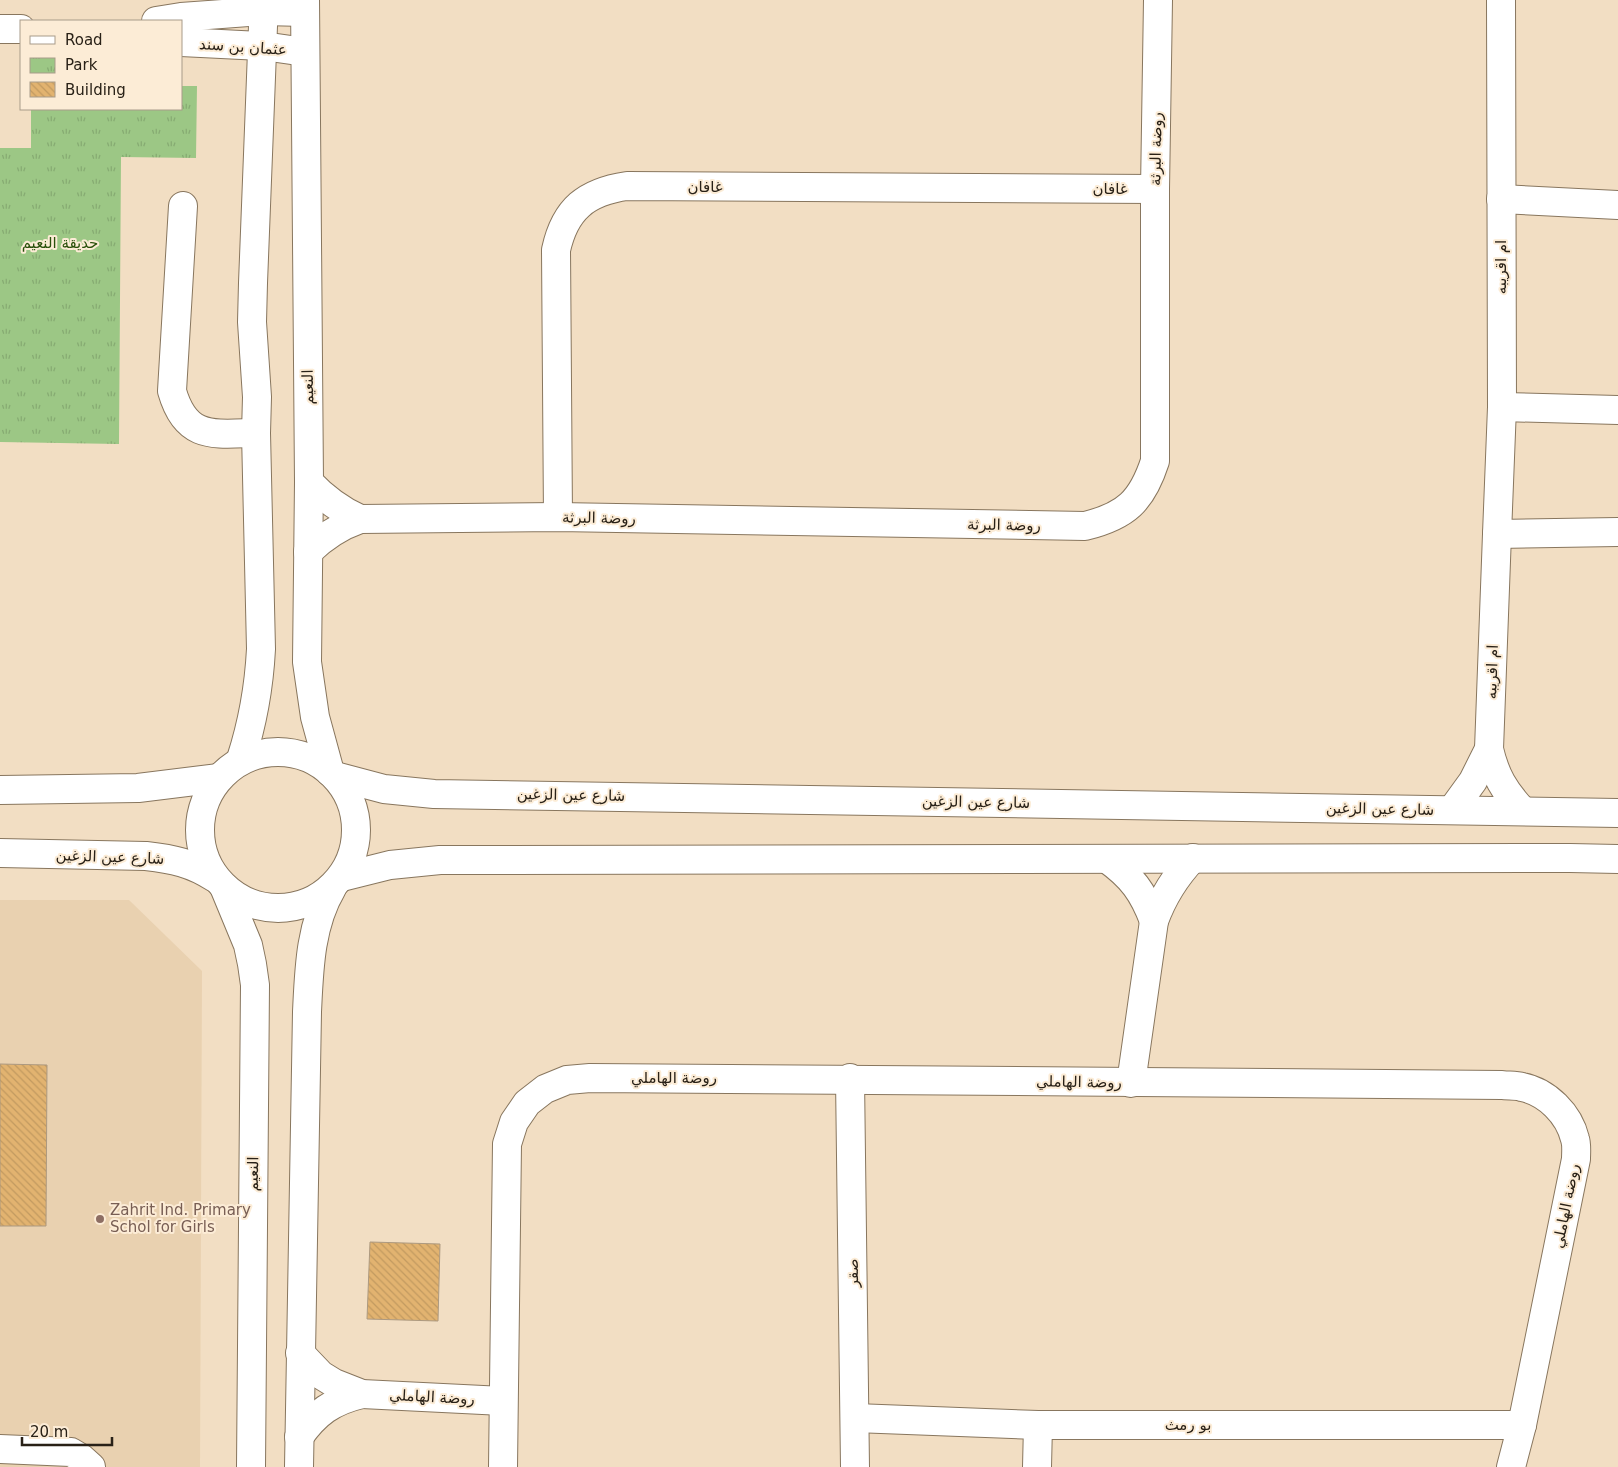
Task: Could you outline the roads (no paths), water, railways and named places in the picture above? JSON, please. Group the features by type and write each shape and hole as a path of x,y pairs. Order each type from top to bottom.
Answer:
{"street":[{"name":"روضة البرثة","path":"308,552 332,532 360,519 558,517 1085,526 1105,521 1123,511 1142,492 1149,480 1155,460 1155,189 1158,0"},
{"name":"ام اقريبه","path":"1501,0 1502,407 1489,749 1500,783 1510,798 1523,811"},
{"path":"240,759 256,704 260,677 261,649 252,283 264,5"},
{"name":"عثمان بن سند","path":"162,20 264,5 304,6"},
{"name":"النعيم","path":"304,6 309,482 307,662 315,717 332,774"},
{"path":"0,29 20,29"},
{"name":"عثمان بن سند","path":"182,42 263,46 305,52"},
{"name":"غافان","path":"558,517 556,250 565,222 574,210 598,192 627,186 1155,189"},
{"path":"1501,199 1618,205"},
{"path":"183,206 172,391 176,406 185,419 197,428 212,434 256,433"},
{"path":"1502,407 1618,410"},
{"name":"روضة البرثة","path":"309,482 332,504 360,519"},
{"path":"1497,534 1618,532"},
{"name":"ام اقريبه","path":"1452,810 1473,781 1489,749"},
{"path":"299,1467 308,990 317,925 323,904 337,882 352,858 357,837 355,815 348,794 332,774 317,762 287,752 271,752 240,759 219,778 207,796 201,816 199,838 204,859 220,882 240,899 259,907 278,909 298,907 316,899 337,882 390,865 440,860 1618,859"},
{"name":"شارع عين الزغين","path":"332,774 384,788 434,794 1618,813"},
{"path":"0,790 138,788 219,778"},
{"name":"شارع عين الزغين","path":"0,853 164,858 201,868 220,882"},
{"path":"1107,858 1124,871 1138,888 1147,903 1154,921"},
{"name":"روضة الهاملي","path":"1131,1083 1154,921 1170,885 1193,858"},
{"name":"النعيم","path":"220,882 248,945 255,985 251,1467"},
{"name":"روضة الهاملي","path":"503,1467 506,1144 514,1122 527,1103 546,1089 567,1080 590,1078 850,1078 1131,1083 1502,1085 1522,1087 1540,1094 1556,1105 1568,1121 1575,1139 1576,1159 1522,1425 1511,1467"},
{"name":"صقر","path":"850,1078 855,1418 854,1467"},
{"path":"300,1353 321,1375 334,1383 362,1394"},
{"path":"300,1437 308,1424 319,1414 346,1398 362,1394"},
{"name":"روضة الهاملي","path":"362,1394 503,1401"},
{"name":"بو رمث","path":"855,1418 1038,1426 1522,1425"},
{"path":"1037,1467 1038,1426"},
{"path":"0,1449 71,1452 91,1467"}],"place":[{"name":"Zahrit Ind. Primary Schol for Girls","path":"100,1219"}],"park label":[{"name":"حديقة النعيم","path":"60,243"}]}
